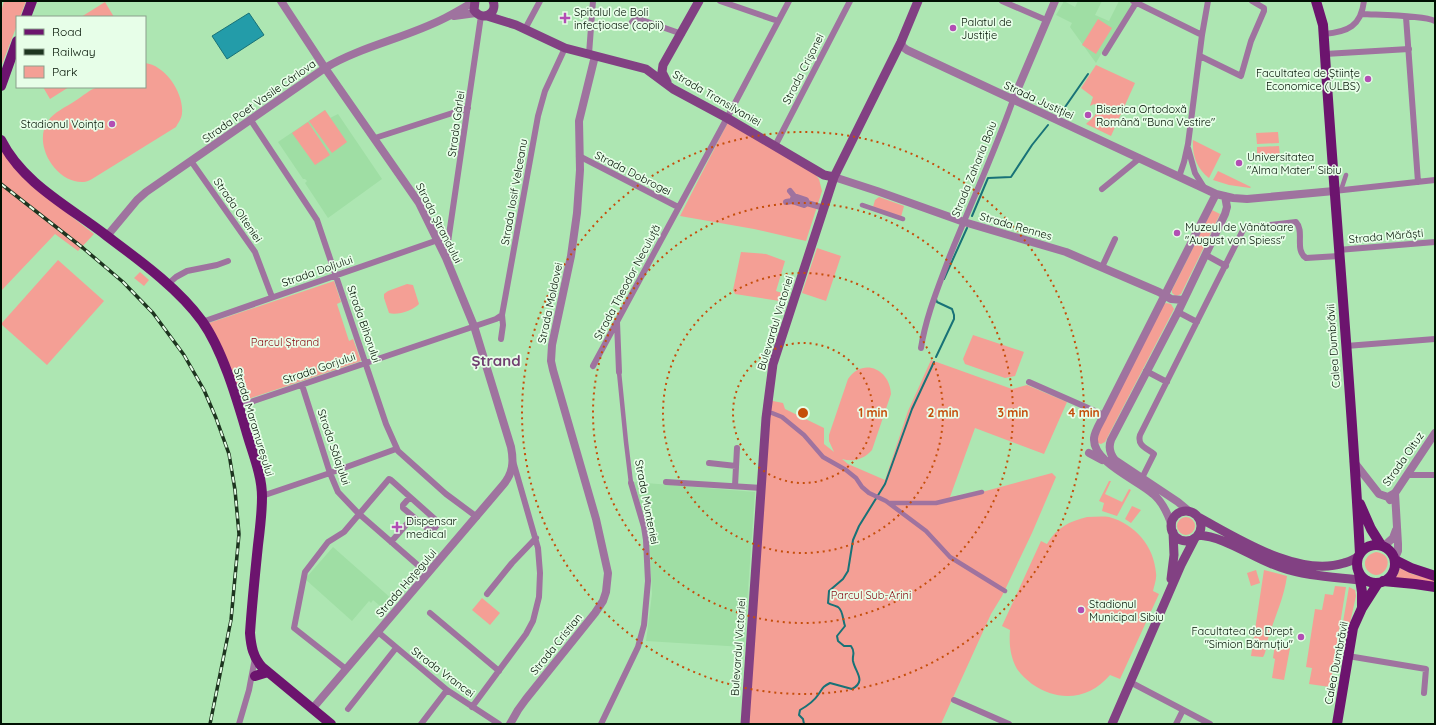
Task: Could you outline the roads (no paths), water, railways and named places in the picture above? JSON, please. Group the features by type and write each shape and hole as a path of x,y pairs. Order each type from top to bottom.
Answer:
{"main road":[{"path":"26,16 32,1"},
{"path":"475,1 473,7 481,15 492,12 494,3"},
{"path":"668,85 662,72 663,65 682,34 699,1"},
{"name":"Bulevardul Victoriei","path":"745,724 769,391 773,364 834,177 901,42 918,1"},
{"name":"Calea Dumbrăvii","path":"1316,1 1324,34 1337,190 1338,253 1357,499 1359,555"},
{"name":"Strada Transilvaniei","path":"494,3 501,13 521,27"},
{"name":"Strada Transilvaniei","path":"481,15 521,27 565,48 642,67 656,75 668,85 824,175 834,177"},
{"path":"1,86 16,44"},
{"path":"642,67 663,65"},
{"name":"Strada Maramureșului","path":"1,140 10,157 27,175 107,236 167,285 202,322 225,366 239,406 256,464 262,496 250,632 255,657 265,670 331,724"},
{"name":"Calea Dumbrăvii","path":"1357,499 1371,530 1383,546"},
{"path":"1166,601 1174,555 1172,529 1173,519 1178,514 1184,512 1194,515 1264,552 1292,562 1308,565 1327,566 1345,563 1359,555 1368,546 1383,546 1390,550 1395,559 1395,568 1392,574 1370,580"},
{"path":"1112,724 1187,552 1201,526 1194,515"},
{"path":"1172,529 1181,540 1188,540 1196,536 1219,539 1253,556 1288,570 1307,574 1415,584 1435,588"},
{"path":"1359,555 1357,567 1370,580"},
{"path":"1395,559 1411,568 1435,576"},
{"name":"Calea Dumbrăvii","path":"1362,608 1362,592 1370,580"},
{"name":"Calea Dumbrăvii","path":"1337,724 1353,628 1362,608 1370,580"},
{"path":"253,679 265,670"}],"street":[{"name":"Strada Ștrandului","path":"281,1 325,68 414,194 438,240 474,326 511,447 513,461 536,538 540,574 539,597 530,627 472,707"},
{"name":"Strada Poet Vasile Cârlova","path":"107,236 136,200 325,68 364,50 445,18 475,1"},
{"path":"521,27 540,1"},
{"path":"592,55 593,1"},
{"path":"720,1 778,21"},
{"name":"Strada Theodor Neculuță","path":"593,366 789,1"},
{"name":"Strada Crișanei","path":"775,146 850,1"},
{"path":"1002,1 1046,20"},
{"name":"Strada Zaharia Boiu","path":"920,348 930,308 964,222 985,174 1013,100 1055,1"},
{"path":"1179,177 1188,144 1202,35 1208,1"},
{"path":"1200,56 1241,76 1250,41 1264,11 1264,8 1252,1"},
{"path":"1324,34 1350,28 1357,22 1362,14 1364,1"},
{"path":"1105,53 1134,2 1202,35"},
{"path":"1362,14 1406,17 1431,20 1435,22"},
{"name":"Strada Poet Vasile Cârlova","path":"445,18 481,15"},
{"name":"Strada Gârlei","path":"446,258 481,15"},
{"path":"1406,17 1418,182"},
{"path":"632,22 635,19 639,19 682,34"},
{"name":"Strada Justiției","path":"901,42 906,50 1216,194 1247,199 1337,190"},
{"name":"Strada Iosif Velceanu","path":"501,339 503,325 502,315 539,111 545,90 565,48"},
{"path":"1325,54 1409,49"},
{"name":"Strada Moldovei","path":"592,55 578,131 579,194 577,213 571,256 553,338 551,361 596,519 608,573"},
{"path":"375,138 468,108"},
{"name":"Strada Bihorului","path":"250,119 317,220 386,424 396,449 446,494 477,517"},
{"path":"1188,144 1189,155 1195,173 1210,200 1209,206"},
{"name":"Strada Dobrogei","path":"579,156 678,207"},
{"path":"1102,189 1140,158"},
{"name":"Strada Olteniei","path":"191,161 255,252 272,297"},
{"path":"1337,190 1346,175"},
{"name":"Strada Rennes","path":"834,177 964,222 1066,252 1174,300 1183,300"},
{"path":"1337,190 1435,180"},
{"path":"1194,515 1178,502 1142,478 1092,450 1095,434 1104,415 1216,194"},
{"path":"1172,529 1166,511 1157,497 1114,463 1109,444 1206,255 1227,209 1225,196"},
{"path":"791,198 804,204 807,203 824,208"},
{"path":"862,205 903,219"},
{"name":"Strada Mărăști","path":"1226,266 1242,230 1245,228 1296,222 1299,226 1300,248 1302,255 1306,258 1435,242"},
{"path":"438,240 449,235"},
{"path":"1102,267 1115,239"},
{"name":"Strada Doljului","path":"202,322 438,240"},
{"path":"1142,478 1154,454 1140,444 1139,438 1226,266 1206,255"},
{"path":"167,285 176,277 187,271 228,262"},
{"path":"1178,312 1197,322"},
{"path":"474,326 496,319 502,315"},
{"name":"Strada Munteniei","path":"601,724 638,647 644,625 648,580 644,527 631,483 626,442 619,372 617,322"},
{"name":"Strada Gorjului","path":"239,406 474,326"},
{"path":"1346,346 1435,339"},
{"path":"1146,371 1167,382"},
{"path":"1030,382 1104,415"},
{"name":"Strada Sălajului","path":"302,385 330,473 338,492 359,514 428,574"},
{"path":"772,413 782,417 804,435 823,457 846,470 856,478 862,487 869,493 887,502 926,531 950,557 1005,591"},
{"name":"Strada Oituz","path":"1391,495 1407,475 1435,433"},
{"path":"735,486 737,448"},
{"path":"262,496 396,449"},
{"name":"Strada Ștrandului","path":"512,470 513,461"},
{"path":"1354,462 1379,494 1391,495 1396,507 1398,549 1395,559"},
{"path":"709,463 736,466"},
{"name":"Strada Hațegului","path":"312,708 477,517 505,482 512,470"},
{"path":"1407,475 1435,475"},
{"path":"346,669 294,628 304,572 328,542 344,532 389,479 410,497 437,521 438,524 433,530 429,530 403,507 410,497"},
{"path":"666,482 762,488"},
{"path":"887,502 936,503 982,492"},
{"path":"391,542 414,517"},
{"path":"1383,546 1393,538 1397,527"},
{"path":"487,594 512,563 536,538"},
{"name":"Strada Cristian","path":"510,724 518,710 600,607 606,592 608,573"},
{"path":"430,613 499,671"},
{"name":"Strada Vrancei","path":"378,632 448,690 499,724"},
{"path":"348,709 396,648"},
{"path":"1348,656 1426,668 1424,693"},
{"path":"239,724 253,679 255,657"},
{"path":"1130,682 1210,724"},
{"path":"421,724 448,690"},
{"path":"954,700 998,722 1009,724"},
{"path":"1176,724 1183,710"}],"water":[{"path":"249,13 264,35 227,59 212,36"}],"waterway":[{"path":"1063,110 1088,74"},
{"path":"972,216 988,178 1011,177 1032,145 1048,125"},
{"path":"944,279 967,228"},
{"path":"936,299 937,302 952,309 954,315 954,319 936,357"},
{"path":"804,724 803,719 799,715 800,710 808,705 825,686 830,683 852,689 859,683 859,676 853,661 854,652 851,646 844,646 838,641 837,636 845,626 840,608 828,603 829,591 843,579 848,571 853,540 859,526 885,484 912,409 934,362"}],"railway":[{"path":"1,184 83,248 123,282 153,313 184,355 204,390 216,418 229,454 235,490 239,534 231,620 210,724"}],"place":[{"name":"Spitalul de Boli infecțioase (copii)","path":"565,18"},
{"name":"Palatul de Justiție","path":"953,28"},
{"name":"Facultatea de Științe Economice (ULBS)","path":"1368,79"},
{"name":"Biserica Ortodoxă Română \"Buna Vestire\"","path":"1088,115"},
{"name":"Stadionul Voința","path":"112,124"},
{"name":"Universitatea \"Alma Mater\" Sibiu","path":"1239,163"},
{"name":"Muzeul de Vânătoare \"August von Spiess\"","path":"1177,233"},
{"name":"Dispensar medical","path":"397,527"},
{"name":"Stadionul Municipal Sibiu","path":"1081,610"},
{"name":"Facultatea de Drept \"Simion Bărnuțiu\"","path":"1301,637"}],"district":[{"name":"Ștrand","path":"496,361"}],"park label":[{"name":"Parcul Ștrand","path":"285,342"},
{"name":"Parcul Sub-Arini","path":"871,595"}]}
